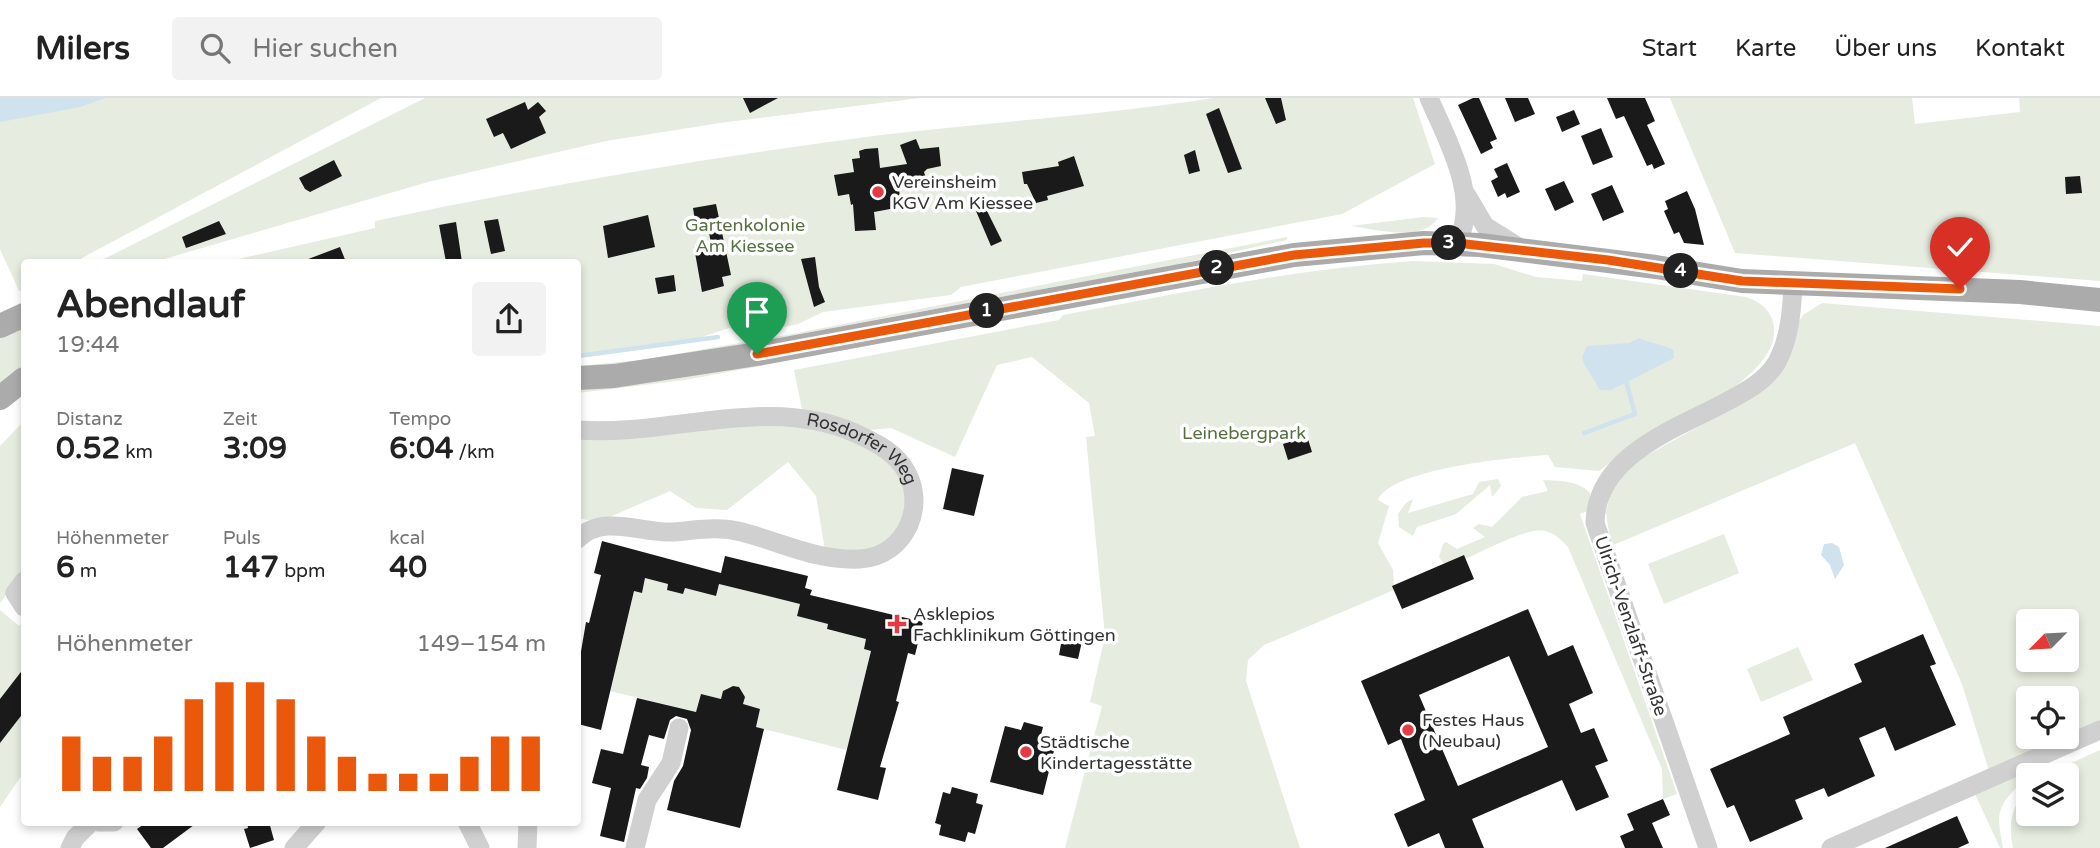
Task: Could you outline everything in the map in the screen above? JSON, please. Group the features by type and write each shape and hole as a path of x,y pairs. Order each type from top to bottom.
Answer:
{"main road":[{"path":"581,378 614,376 757,354 1294,255 1457,243 1656,267 1743,272 1793,283 2020,292 2100,300"},
{"path":"0,326 21,316"},
{"path":"0,398 21,381"}],"street":[{"path":"1429,98 1463,187 1485,226 1528,251"},
{"path":"1456,165 1457,243"},
{"path":"1457,243 1465,221 1463,187"},
{"name":"Ulrich-Venzlaff-Straße","path":"1707,848 1595,523 1595,511 1604,484 1630,456 1743,393 1766,375 1776,363 1787,333 1793,283"},
{"name":"Rosdorfer Weg","path":"581,430 630,430 776,416 826,422 873,441 889,452 907,473 912,484 914,505 911,521 901,540 881,555 864,559 820,557 740,532 703,527 673,532 622,526 599,527 581,537"},
{"path":"21,585 15,593 21,602"},
{"path":"635,848 647,800 671,763 679,728"},
{"path":"1831,848 2100,730"},
{"path":"70,848 75,838 87,826"},
{"path":"294,848 313,826"},
{"path":"469,826 480,848"},
{"path":"527,848 528,826"}],"green space":[{"path":"0,98 381,98 81,259 21,259 21,291 0,249"},
{"path":"425,98 920,98 720,123 606,141 428,182 164,259 104,259"},
{"name":"Gartenkolonie Am Kiessee","path":"1213,98 1413,98 1435,164 1342,214 961,287 951,295 823,312 798,324 760,332 729,328 678,345 581,358 581,259 238,259 375,228 375,221 627,173 881,135"},
{"path":"1670,98 1912,98 1915,124 2020,112 2019,98 2100,98 2100,281 1735,253"},
{"path":"1423,217 1438,218 1431,226 1410,232 1351,226"},
{"path":"1287,237 1287,240 1174,265 641,363 581,366 641,360 792,334"},
{"name":"Leinebergpark","path":"1413,261 1494,264 1536,277 1582,281 1583,274 1746,297 1760,304 1771,316 1774,327 1771,346 1760,364 1720,397 1628,449 1599,471 1555,467 1548,455 1532,456 1429,472 1388,489 1378,500 1389,506 1378,543 1393,570 1394,590 1264,645 1248,660 1246,681 1300,848 1065,848 1102,706 1090,702 1105,636 1086,437 1095,436 1089,403 1032,357 997,365 955,457 891,428 870,430 802,409 794,370 1059,320 1063,315 1194,290 1325,270"},
{"path":"1822,303 2100,326 2100,726 2079,735 2079,686 2016,686 2016,749 2047,749 1990,774 1962,684 1855,443 1611,546 1606,512 1612,487 1635,462 1753,396 1803,315"},
{"path":"1042,313 685,380 581,393 581,389"},
{"path":"21,327 21,368 0,385 0,336"},
{"path":"21,424 21,574 0,603 0,446"},
{"path":"779,424 820,430 862,442 885,457 902,484 904,513 900,526 892,537 879,546 859,553 825,550 816,496 788,462 727,510 696,508 670,491 598,522 581,519 581,438"},
{"path":"1498,479 1501,486 1492,497 1490,485 1456,514 1417,527 1413,536 1399,527 1398,514 1406,503 1413,499 1408,513 1473,494 1479,482"},
{"path":"1543,480 1574,483 1590,493 1590,510 1580,514 1677,794 1663,799 1662,769 1568,547 1558,537 1545,531 1537,531 1517,536 1465,559 1463,555 1444,564 1439,557 1446,542 1457,549 1485,537 1473,528 1479,524 1492,527 1522,497 1548,491"},
{"path":"1724,534 1739,573 1664,604 1648,564"},
{"path":"645,578 668,584 683,593 685,588 715,596 719,584 800,604 797,616 828,624 827,630 843,633 845,628 867,634 864,649 871,651 847,750 756,727 760,709 743,705 745,697 740,696 738,687 729,688 721,699 701,694 696,712 610,691 634,591 642,593"},
{"path":"0,610 19,626 21,624 21,776 0,807"},
{"path":"1798,647 1813,680 1761,702 1747,669"},
{"path":"2100,750 2100,848 2013,848 2012,816 2016,806 2016,826 2079,826 2079,763 2071,763"},
{"path":"2016,776 2016,789 2002,806 2000,813 2003,848 2000,848 1975,794"}],"water":[{"path":"0,98 105,98 80,107 0,122"},
{"path":"1639,338 1673,350 1674,358 1611,390 1600,390 1584,364 1582,357 1587,346 1629,343"},
{"path":"1832,543 1839,547 1844,565 1835,579 1830,565 1821,555 1824,544"}],"building":[{"path":"743,98 778,98 750,113"},
{"path":"1265,98 1281,98 1286,120 1276,124"},
{"path":"1479,98 1497,139 1490,142 1493,148 1481,154 1458,105"},
{"path":"1505,98 1528,98 1535,114 1515,122"},
{"path":"1607,98 1645,98 1655,121 1647,125 1665,164 1654,169 1652,164 1647,166 1624,116 1616,119"},
{"path":"525,102 528,110 538,102 546,111 539,117 546,133 511,149 503,133 494,137 486,119"},
{"path":"1219,108 1242,169 1228,173 1206,114"},
{"path":"1574,110 1580,124 1562,132 1556,117"},
{"path":"1601,128 1613,157 1593,165 1581,136"},
{"path":"916,139 920,149 939,147 941,166 924,172 927,181 899,189 901,207 874,212 876,230 855,231 853,204 851,205 849,194 838,196 834,175 854,172 852,159 860,158 859,151 865,149 878,148 880,168 907,164 900,145"},
{"path":"1195,150 1200,171 1189,174 1184,155"},
{"path":"1074,156 1084,186 1047,196 1048,200 1036,203 1027,184 1024,184 1022,172 1059,166 1058,162"},
{"path":"334,160 342,176 310,192 305,189 299,178"},
{"path":"1507,163 1520,192 1507,198 1505,193 1498,197 1491,181 1498,177 1494,169"},
{"path":"2080,176 2082,193 2066,194 2065,177"},
{"path":"1564,181 1574,202 1555,211 1545,189"},
{"path":"1612,185 1624,212 1603,221 1591,194"},
{"path":"1687,191 1695,209 1704,245 1684,243 1679,232 1674,234 1664,211 1668,209 1665,201"},
{"path":"716,204 731,275 722,277 724,286 702,292 694,247 711,245 707,219 695,221 693,208"},
{"path":"985,207 1002,241 991,246 976,211"},
{"path":"648,215 655,247 608,258 603,226"},
{"path":"498,219 505,251 491,254 484,221"},
{"path":"219,221 226,234 186,248 182,237"},
{"path":"456,222 462,259 445,259 439,225"},
{"path":"340,247 345,259 308,259"},
{"path":"815,257 819,287 825,302 814,307 801,259"},
{"path":"674,275 676,291 658,294 655,278"},
{"path":"1307,436 1312,452 1288,460 1283,444"},
{"path":"952,468 984,475 974,516 943,509"},
{"path":"602,541 721,573 725,556 808,576 805,588 812,590 810,595 923,622 915,655 908,653 896,701 899,702 880,767 886,768 878,800 837,790 871,651 864,649 866,639 827,629 828,624 797,616 800,604 719,584 716,596 685,588 683,594 667,590 668,584 645,578 642,593 634,591 601,730 581,725 581,651 586,622 589,623 601,575 594,573"},
{"path":"1464,555 1474,579 1402,609 1392,586"},
{"name":"Festes Haus (Neubau)","path":"1528,609 1548,656 1573,645 1593,693 1569,704 1581,733 1594,728 1608,761 1595,766 1609,797 1576,811 1562,780 1472,819 1484,848 1445,848 1439,833 1408,847 1394,814 1425,800 1401,739 1388,745 1361,681","holes":["1509,656 1548,747 1458,786 1419,695"]},
{"path":"1063,633 1083,637 1078,659 1059,655"},
{"path":"1923,634 1936,664 1930,666 1956,725 1895,751 1885,727 1859,738 1875,776 1828,797 1824,788 1795,800 1803,819 1750,842 1734,805 1727,808 1710,769 1790,734 1783,717 1862,682 1854,664"},
{"path":"21,672 21,716 0,743 0,699"},
{"path":"733,686 739,687 745,697 743,704 760,709 756,727 764,729 740,828 667,810 674,781 683,766 691,730 687,719 676,716 670,720 664,739 649,735 641,765 649,767 647,778 640,789 636,788 624,842 600,836 611,788 592,783 601,749 623,754 637,698 696,712 701,694 721,699 723,691"},
{"path":"1024,722 1043,727 1041,735 1057,739 1043,795 990,782 1005,726 1021,730"},
{"path":"952,787 978,794 976,803 983,805 975,834 968,832 965,842 939,835 941,825 935,823 943,792 950,794"},
{"path":"1663,799 1670,815 1652,823 1663,848 1625,848 1620,836 1634,830 1627,814"},
{"path":"1957,816 1969,843 1958,848 1885,848"},
{"path":"141,826 193,826 163,848 151,848 137,829"},
{"path":"270,826 274,840 250,848 244,829"}],"waterway":[{"path":"581,356 718,337"},
{"path":"1584,433 1635,414 1626,381"}],"place":[{"name":"Vereinsheim KGV Am Kiessee","path":"878,192"},
{"name":"Asklepios Fachklinikum Göttingen","path":"897,624"},
{"name":"Festes Haus (Neubau)","path":"1408,730"},
{"name":"Städtische Kindertagesstätte","path":"1026,752"}],"route":[{"path":"757,354 1202,270 1294,255 1424,243 1457,243 1608,260 1742,281 1960,289"}]}
